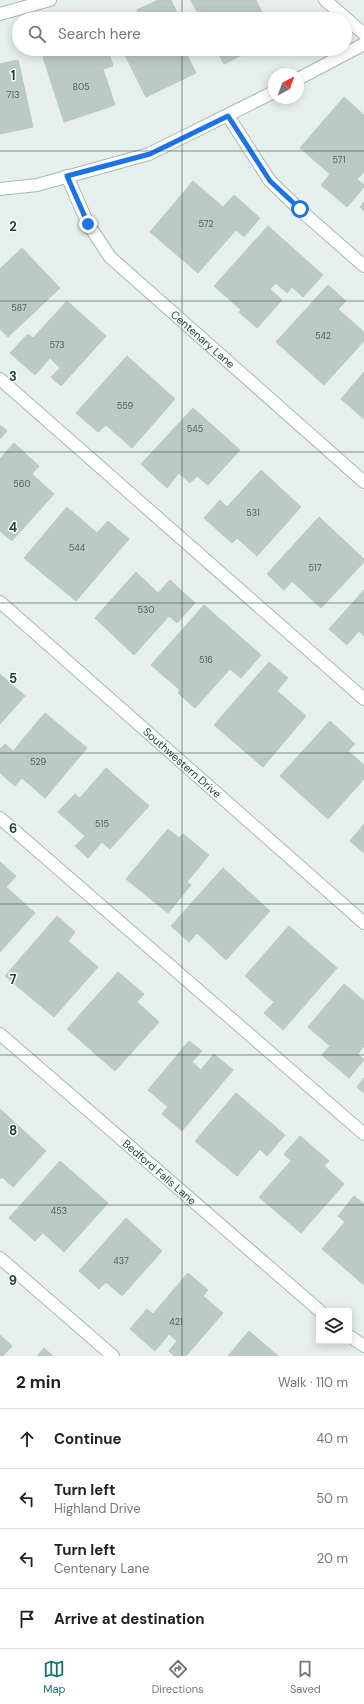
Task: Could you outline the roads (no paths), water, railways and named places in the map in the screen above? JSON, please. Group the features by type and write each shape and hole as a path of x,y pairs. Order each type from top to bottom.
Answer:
{"street":[{"path":"0,14 50,0"},
{"path":"325,0 339,12"},
{"path":"352,24 364,34"},
{"path":"352,50 364,44"},
{"path":"304,76 341,56"},
{"path":"0,189 37,185 150,154 268,95"},
{"path":"228,116 270,181 364,266"},
{"name":"Centenary Lane","path":"67,176 88,224 110,257 364,482"},
{"path":"0,380 364,699"},
{"name":"Southwestern Drive","path":"0,602 364,923"},
{"path":"0,818 364,1134"},
{"name":"Bedford Falls Lane","path":"0,1034 317,1308"},
{"path":"0,1258 113,1356"},
{"path":"352,1338 364,1346"}]}
